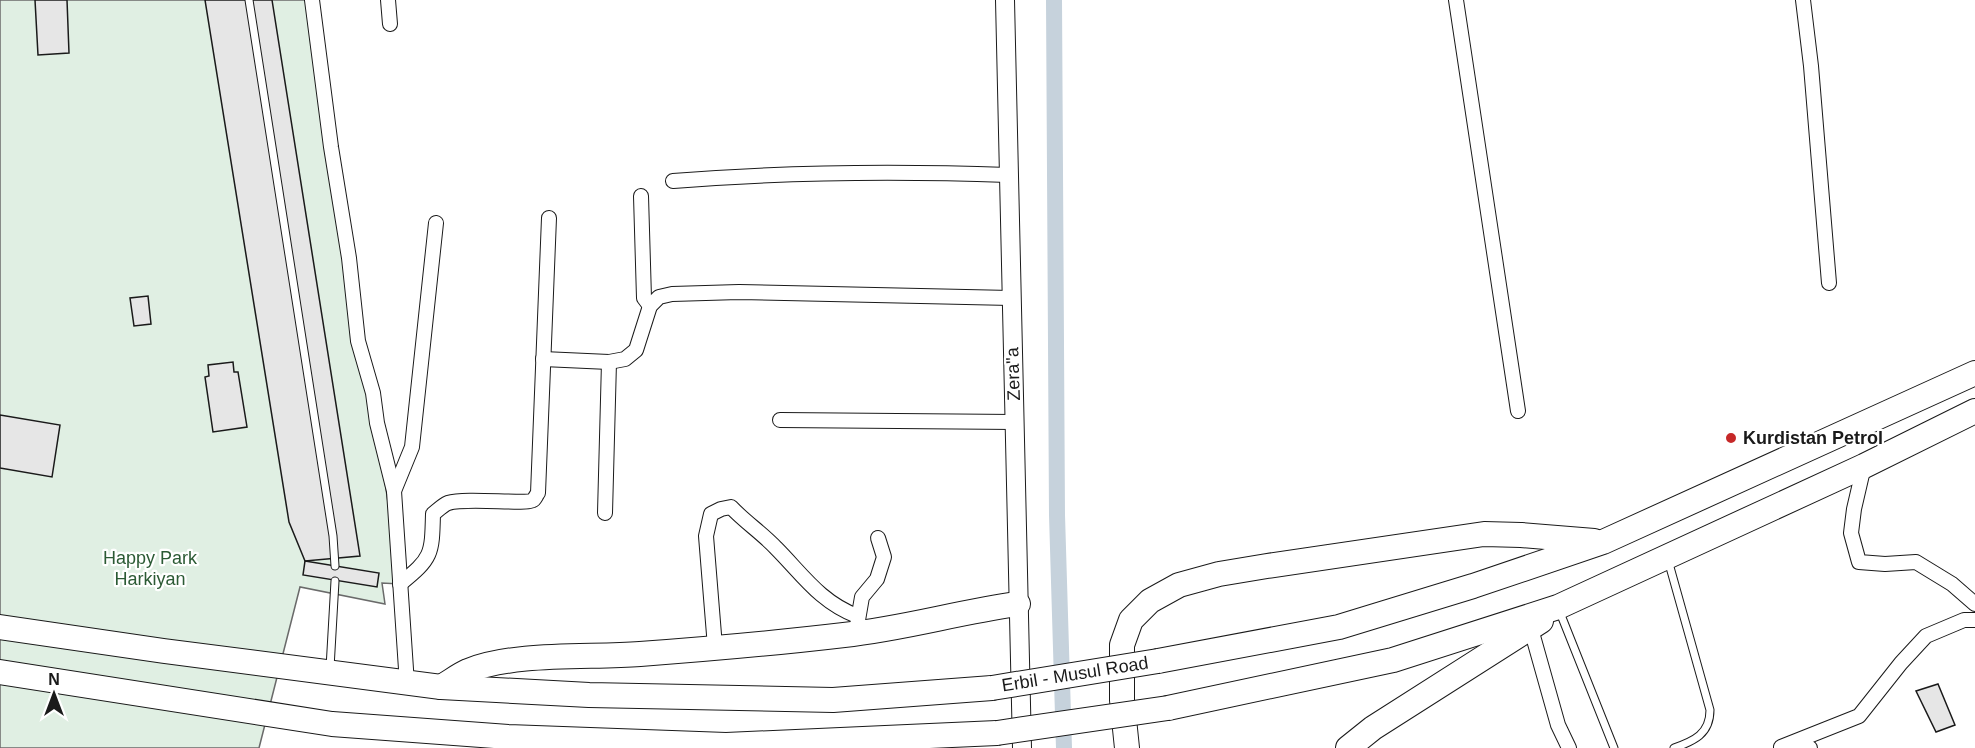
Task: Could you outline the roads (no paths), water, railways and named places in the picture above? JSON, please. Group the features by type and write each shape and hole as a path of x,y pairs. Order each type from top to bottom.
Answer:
{"highway":[{"name":"Erbil - Musul Road","path":"0,627 329,674 441,687 589,695 833,700 992,688 1158,661 1339,627 1473,586 1602,542 1975,373"},
{"path":"0,672 332,724 516,743 726,745 997,733 1168,708 1393,660 1558,607 1864,466 1975,411"},
{"path":"1127,748 1122,700 1122,645 1131,620 1150,601 1179,585 1219,574 1484,534 1602,542"},
{"path":"441,687 467,671 492,664 530,659 639,654 715,647 856,625 1018,604"},
{"path":"1348,748 1374,728 1531,629 1558,607"}],"street":[{"path":"312,0 330,147 349,258 357,341 373,393 377,423 394,492 407,684"},
{"path":"388,0 390,24"},
{"name":"Zera\"a","path":"1005,0 1022,748"},
{"path":"1456,0 1518,411"},
{"path":"1803,0 1811,66 1829,284"},
{"path":"673,181 742,175 844,172 1008,175"},
{"path":"641,196 644,298 650,306"},
{"path":"400,584 425,563 433,543 434,514 447,504 463,500 525,503 533,500 538,493 549,218"},
{"path":"394,492 412,447 436,223"},
{"path":"543,359 609,362 625,359 636,350 650,306 659,297 672,294 739,292 1011,298"},
{"path":"605,513 609,362"},
{"path":"780,420 1015,423"},
{"path":"1864,466 1851,533 1858,562 1885,564 1916,562 1952,584 1975,604"},
{"path":"715,647 706,536 711,514 731,507 776,547 807,583 844,612 856,625"},
{"path":"856,625 862,597 877,579 885,557 878,538"},
{"path":"1780,747 1859,716 1901,663 1926,636 1964,620 1975,620"},
{"path":"1531,629 1558,725 1569,748"},
{"path":"1780,747 1810,748"}],"lane":[{"path":"249,0 333,536 335,566"},
{"path":"1667,557 1710,710 1710,718 1703,733 1697,739 1674,748"},
{"path":"329,674 335,580"},
{"path":"1558,607 1614,748"}],"waterway":[{"path":"1054,0 1057,515 1064,748"}],"place":[{"name":"Kurdistan Petrol","path":"1731,438"}],"park label":[{"name":"Happy Park Harkiyan","path":"150,568"}]}
